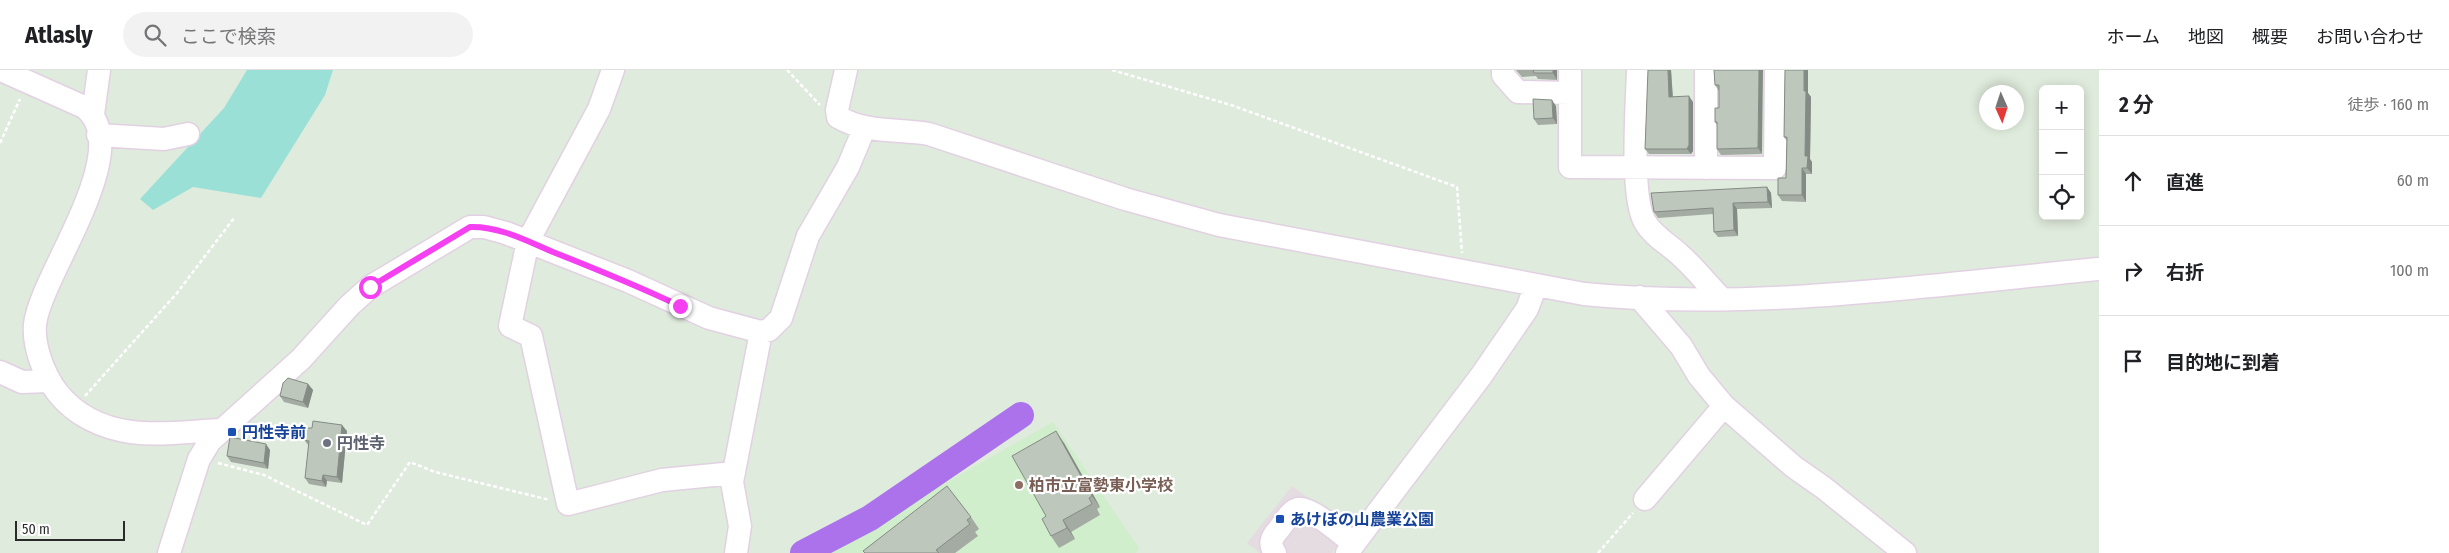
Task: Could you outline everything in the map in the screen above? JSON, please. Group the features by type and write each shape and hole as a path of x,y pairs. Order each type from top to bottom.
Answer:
{"street":[{"path":"1,70 84,107 96,125 164,139 188,134"},
{"path":"99,70 96,125 97,174 53,275 35,325 36,342 48,381 62,398 74,408 105,426 133,432 220,432"},
{"path":"613,70 599,109 528,241 510,326 530,336 568,504 662,480 734,473"},
{"path":"846,70 837,110 838,117 864,129 900,130 929,134 1125,199 1219,225 1584,294 1721,298 1851,293 2099,269"},
{"path":"1503,70 1503,75 1518,92 1570,92"},
{"path":"1570,70 1570,167 1637,168 1775,168 1776,70"},
{"path":"1638,70 1637,168 1640,211 1646,223 1721,298"},
{"path":"1706,70 1706,168"},
{"path":"169,553 199,459 210,441 301,359 348,306 370,287 425,252 470,227 484,227 528,241 628,281 709,318 761,332 769,330 781,318 808,236 848,167 864,129"},
{"path":"1275,553 1271,543 1272,537 1292,512 1297,509 1310,511 1351,549 1446,424 1491,361 1527,309 1536,285"},
{"path":"1640,297 1681,346 1699,376 1724,406 1794,467 1824,488 1905,553"},
{"path":"736,553 740,526 733,495 734,473 761,332"},
{"path":"0,372 22,382 48,381"},
{"path":"1645,499 1724,406"}],"path":[{"path":"786,70 817,103 838,117"},
{"path":"1112,70 1231,105 1457,187 1463,272"},
{"path":"0,143 28,83"},
{"path":"74,408 176,293 234,218"},
{"path":"220,432 310,439"},
{"path":"199,459 264,475 367,524 410,462 435,472 568,504"},
{"path":"1598,553 1645,499"}],"shaded area":[{"path":"247,70 333,70 325,95 261,198 193,187 153,210 140,199 224,108"},
{"name":"柏市立富勢東小学校","path":"1053,422 1139,548 1136,553 822,553"},
{"path":"1292,486 1350,529 1332,553 1260,553 1247,543"}],"building":[{"path":"1533,70 1553,70 1553,73 1534,73"},
{"path":"1648,70 1668,70 1669,97 1689,96 1689,145 1687,149 1645,149"},
{"path":"1714,70 1759,70 1758,148 1717,149 1715,108 1719,108 1719,85 1715,85"},
{"path":"1785,70 1804,70 1804,91 1806,91 1805,156 1808,156 1807,168 1802,168 1802,195 1778,195 1778,178 1786,178 1787,137 1784,137"},
{"path":"1533,99 1552,100 1553,118 1534,119"},
{"path":"1767,187 1768,202 1733,203 1734,230 1714,232 1713,208 1654,212 1651,193"},
{"path":"288,378 308,384 303,402 280,396 283,383"},
{"path":"313,421 342,425 337,477 323,475 322,481 305,478 309,441 304,440 306,428 312,428"},
{"path":"1056,431 1092,496 1089,498 1092,504 1063,520 1067,528 1051,536 1042,519 1046,516 1012,456"},
{"path":"230,437 266,444 264,463 227,456"},
{"path":"947,486 971,517 967,520 970,524 936,550 939,553 865,553 863,551"}],"waterway":[{"path":"803,553 870,518 1021,415"}],"place":[{"name":"円性寺前","path":"232,432"},
{"name":"円性寺","path":"327,443"},
{"name":"柏市立富勢東小学校","path":"1019,485"},
{"name":"あけぼの山農業公園","path":"1280,519"}],"route":[{"path":"370,287 425,252 470,227 484,227 506,232 628,281 680,306"}]}
